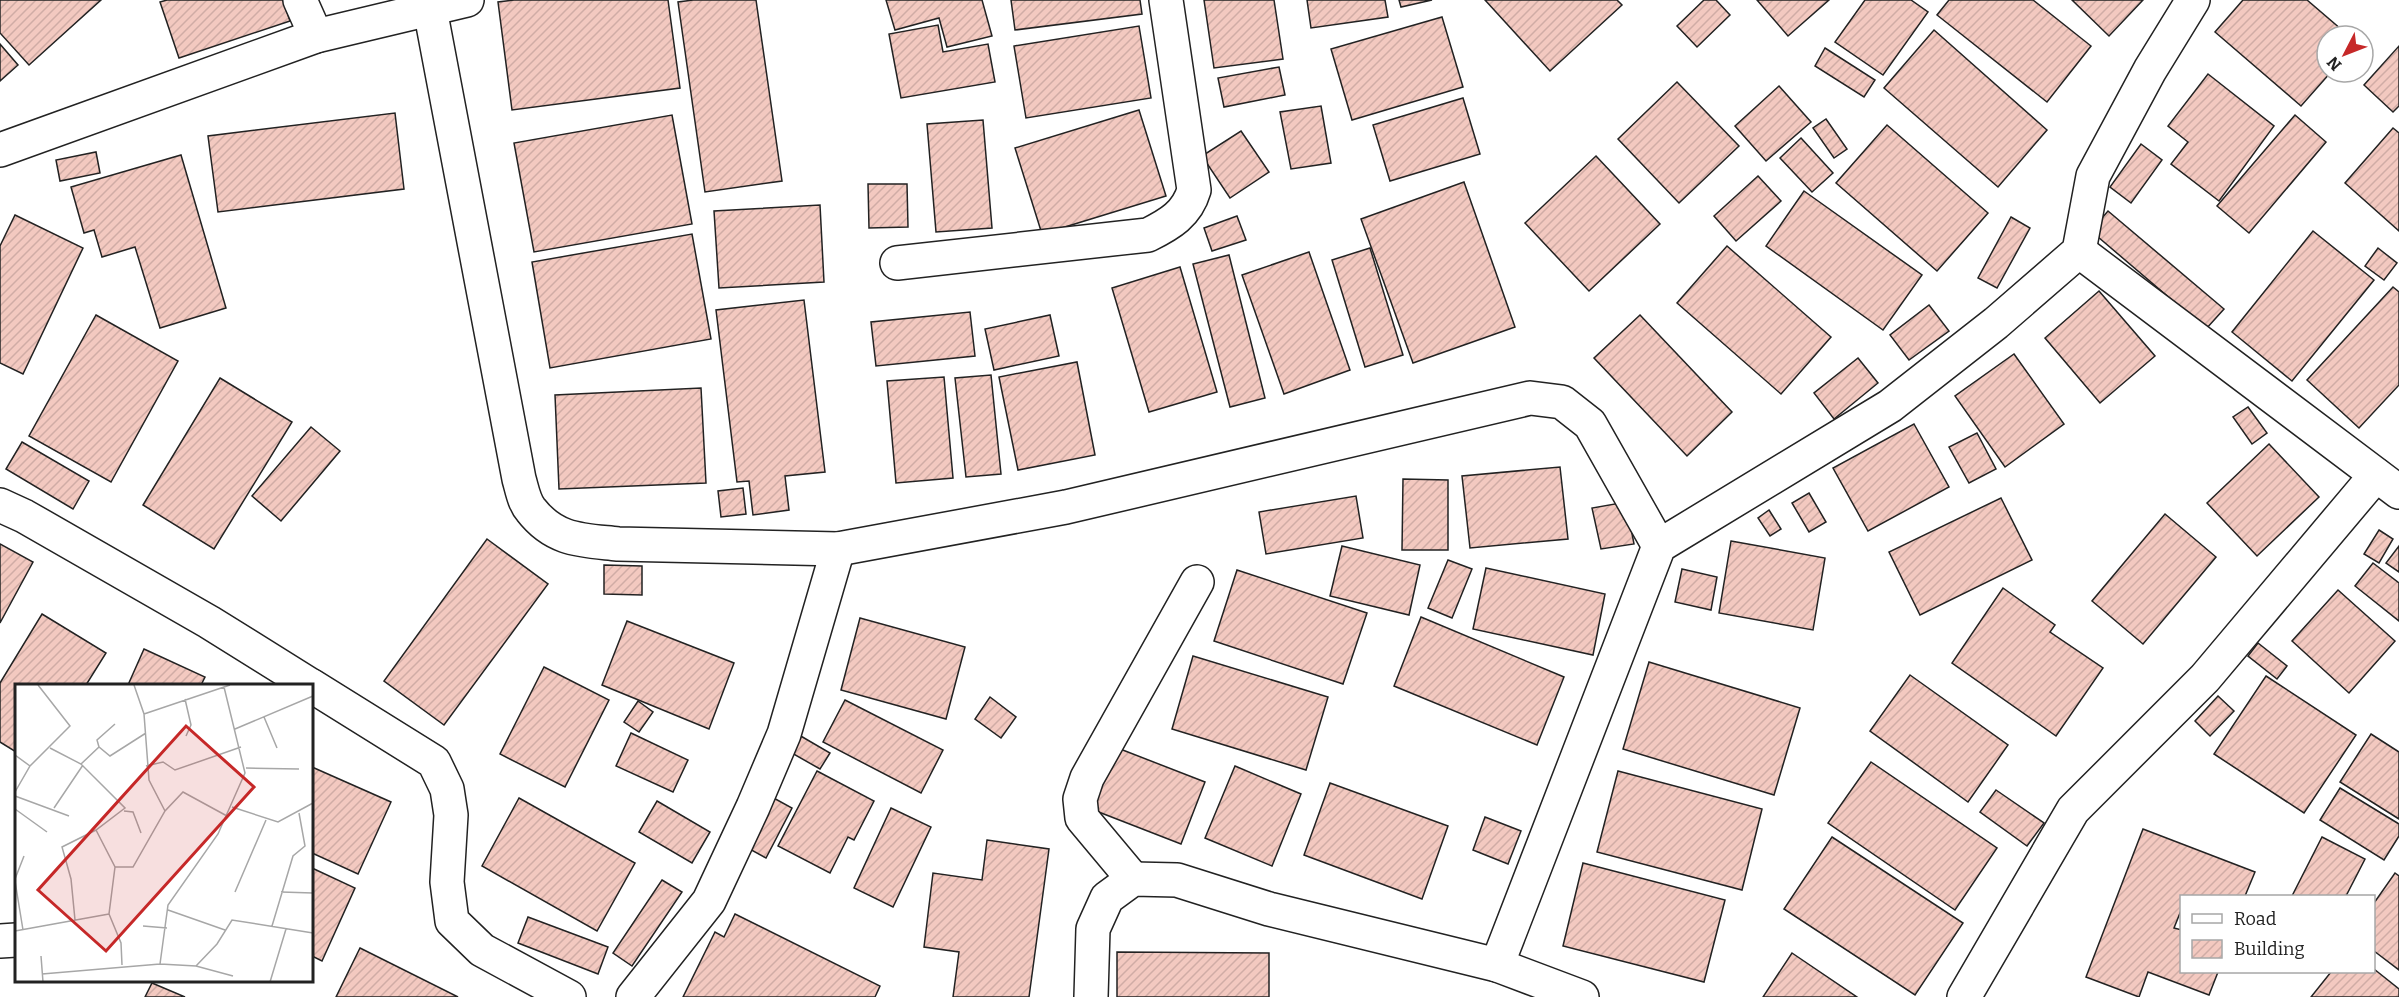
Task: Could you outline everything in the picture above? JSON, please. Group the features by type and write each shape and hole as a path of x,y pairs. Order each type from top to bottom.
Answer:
{"street":[{"path":"300,0 316,36"},
{"path":"0,150 316,36 467,0"},
{"path":"897,262 1148,235 1178,217 1190,204 1194,190 1166,0"},
{"path":"1497,966 1659,546 1890,406 1996,323 2079,251 2093,176 2150,70 2193,0"},
{"path":"430,9 519,479 529,508 555,533 583,540 618,544 838,549 1066,507 1530,398 1562,402 1590,424 1659,546"},
{"path":"1964,997 2073,810 2205,678 2388,483 2079,251"},
{"path":"0,505 24,516 208,622 308,684"},
{"path":"633,997 709,901 748,818 784,734 838,549"},
{"path":"1133,879 1082,818 1080,799 1087,778 1197,582"},
{"path":"314,688 434,762 447,789 451,814 447,882 452,921 482,950 569,997"},
{"path":"1091,997 1094,929 1107,898 1133,879 1177,880 1269,909 1497,966 1582,997"},
{"path":"0,941 15,940"}],"building":[{"path":"0,0 101,0 29,65 0,33"},
{"path":"167,0 283,0 290,21 179,58 160,2"},
{"path":"514,0 668,0 680,88 512,110 498,2"},
{"path":"756,0 782,181 705,192 678,2"},
{"path":"886,0 982,0 992,36 947,47 939,18 895,30"},
{"path":"1011,0 1140,0 1142,14 1015,30"},
{"path":"1204,0 1274,0 1283,59 1214,68"},
{"path":"1307,0 1385,0 1388,17 1311,28"},
{"path":"1399,0 1432,0 1401,7"},
{"path":"1485,0 1617,0 1622,5 1550,71"},
{"path":"1704,0 1716,0 1730,15 1697,47 1677,26"},
{"path":"1757,0 1829,0 1788,36"},
{"path":"1865,0 1911,0 1928,12 1883,75 1835,42"},
{"path":"1949,0 2033,0 2091,46 2047,102 1937,15"},
{"path":"2072,0 2143,0 2109,36"},
{"path":"2243,0 2307,0 2335,24 2315,24 2315,84 2320,84 2301,106 2215,32"},
{"path":"1442,17 1463,87 1352,120 1331,49"},
{"path":"938,25 943,52 988,44 995,82 901,98 889,34"},
{"path":"1139,26 1151,98 1026,118 1014,46"},
{"path":"1934,30 2047,130 1998,187 1884,88"},
{"path":"0,44 18,65 0,81"},
{"path":"2399,46 2399,106 2393,112 2364,85 2375,84 2375,73"},
{"path":"1825,48 1875,80 1864,97 1815,66"},
{"path":"1279,67 1285,95 1224,107 1218,78"},
{"path":"2208,74 2274,126 2219,201 2171,164 2188,142 2168,126"},
{"path":"1677,82 1739,146 1679,203 1618,139"},
{"path":"1779,86 1811,122 1766,161 1735,126"},
{"path":"1463,98 1480,154 1390,181 1373,125"},
{"path":"1321,106 1331,163 1291,169 1280,112"},
{"path":"1139,110 1166,196 1042,234 1015,148"},
{"path":"395,113 404,189 218,212 208,136"},
{"path":"672,115 692,224 534,252 514,143"},
{"path":"2295,115 2326,142 2249,233 2217,206"},
{"path":"1826,119 1847,149 1834,158 1813,128"},
{"path":"983,120 992,228 936,232 927,124"},
{"path":"1887,125 1988,213 1937,271 1836,183"},
{"path":"2393,128 2399,133 2399,231 2345,183"},
{"path":"1241,131 1269,172 1230,198 1202,156"},
{"path":"1801,138 1833,173 1812,192 1780,158"},
{"path":"2141,144 2162,160 2131,203 2110,187"},
{"path":"96,152 100,173 60,181 56,160"},
{"path":"181,155 226,308 160,328 135,247 102,257 94,230 84,233 71,187"},
{"path":"1596,156 1660,224 1589,291 1525,223"},
{"path":"1758,176 1781,201 1736,241 1714,216"},
{"path":"1464,182 1515,327 1413,363 1361,219"},
{"path":"868,184 907,184 908,227 869,228"},
{"path":"1804,191 1922,275 1883,330 1766,246"},
{"path":"820,205 824,282 719,288 714,211"},
{"path":"2108,211 2224,309 2206,329 2091,231"},
{"path":"15,215 83,248 23,374 0,363 0,246"},
{"path":"1237,216 1246,240 1212,251 1204,228"},
{"path":"2011,217 2030,228 1997,288 1978,278"},
{"path":"2313,231 2374,280 2292,381 2232,332"},
{"path":"692,234 711,339 550,368 532,262"},
{"path":"1727,246 1831,337 1781,394 1677,303"},
{"path":"1370,248 1403,355 1365,367 1332,260"},
{"path":"2378,248 2397,263 2384,280 2365,266"},
{"path":"1309,252 1350,370 1284,394 1242,275"},
{"path":"1229,255 1265,398 1230,407 1193,264"},
{"path":"1180,267 1217,392 1149,412 1112,288"},
{"path":"2393,287 2399,292 2399,385 2359,428 2307,380"},
{"path":"2099,291 2155,356 2100,403 2045,338"},
{"path":"804,300 825,472 785,476 789,510 753,515 749,481 737,482 716,310"},
{"path":"1929,305 1949,331 1909,360 1890,335"},
{"path":"970,312 975,356 876,366 871,322"},
{"path":"96,315 178,361 111,482 29,436"},
{"path":"1050,315 1059,356 994,370 985,329"},
{"path":"1640,315 1732,412 1687,456 1594,358"},
{"path":"2014,354 2064,424 2005,467 1955,396"},
{"path":"1858,358 1878,383 1834,419 1814,393"},
{"path":"1077,362 1095,455 1018,470 999,377"},
{"path":"991,375 1001,474 966,477 955,378"},
{"path":"944,377 953,478 896,483 887,381"},
{"path":"220,378 292,422 214,549 143,505"},
{"path":"701,388 706,483 559,489 555,395"},
{"path":"2248,407 2267,433 2252,444 2233,417"},
{"path":"1914,424 1949,487 1868,531 1833,468"},
{"path":"311,427 340,451 281,521 252,496"},
{"path":"1977,433 1996,469 1969,483 1949,447"},
{"path":"22,442 89,481 73,509 6,469"},
{"path":"2269,444 2319,497 2257,556 2207,503"},
{"path":"1560,467 1568,539 1470,548 1462,476"},
{"path":"1403,479 1448,480 1448,550 1402,550"},
{"path":"743,488 746,514 721,517 718,491"},
{"path":"1809,493 1826,522 1809,532 1792,503"},
{"path":"1356,496 1363,538 1266,554 1259,512"},
{"path":"2001,498 2032,560 1920,615 1889,552"},
{"path":"1626,502 1634,544 1601,549 1592,508"},
{"path":"1769,510 1781,529 1770,536 1758,518"},
{"path":"2165,514 2216,557 2143,644 2092,601"},
{"path":"2379,530 2393,539 2379,563 2364,554"},
{"path":"487,539 548,584 444,725 384,681"},
{"path":"1731,541 1825,558 1813,630 1719,613"},
{"path":"0,544 33,562 0,623"},
{"path":"1342,546 1420,565 1409,615 1330,596"},
{"path":"2399,546 2399,572 2386,563"},
{"path":"1448,560 1472,569 1452,618 1428,608"},
{"path":"2373,563 2399,583 2399,621 2355,586"},
{"path":"604,565 642,566 642,595 604,594"},
{"path":"1486,568 1605,594 1593,655 1473,629"},
{"path":"1682,569 1717,577 1711,610 1675,602"},
{"path":"1237,570 1367,613 1343,684 1214,641"},
{"path":"2003,588 2055,625 2050,632 2103,668 2056,736 1952,663"},
{"path":"2338,590 2395,641 2349,693 2292,641"},
{"path":"42,614 106,653 87,684 15,684 15,751 0,742 0,683"},
{"path":"1421,617 1564,677 1537,745 1394,686"},
{"path":"860,618 965,647 946,719 841,690"},
{"path":"627,621 734,663 709,729 602,685"},
{"path":"2258,643 2287,666 2277,679 2248,656"},
{"path":"144,649 205,677 202,684 128,684"},
{"path":"1193,656 1328,697 1306,770 1172,729"},
{"path":"1649,662 1800,708 1774,795 1623,749"},
{"path":"544,667 609,700 565,787 500,754"},
{"path":"1910,675 2008,745 1968,802 1870,731"},
{"path":"2266,676 2356,735 2304,813 2214,754"},
{"path":"2218,696 2234,711 2210,736 2195,721"},
{"path":"990,697 1016,717 1001,738 975,719"},
{"path":"845,700 943,750 921,793 823,742"},
{"path":"638,701 653,712 639,732 624,722"},
{"path":"631,733 688,760 673,792 616,766"},
{"path":"2371,734 2399,752 2399,819 2340,782"},
{"path":"799,735 830,753 820,769 790,752"},
{"path":"1115,747 1205,782 1181,844 1091,809"},
{"path":"1871,762 1997,848 1955,910 1828,823"},
{"path":"1235,766 1301,794 1272,866 1205,838"},
{"path":"314,768 391,802 358,874 314,854"},
{"path":"817,771 874,801 854,840 848,837 830,873 778,846"},
{"path":"1618,771 1762,809 1742,890 1597,852"},
{"path":"1330,783 1448,826 1422,899 1304,855"},
{"path":"2340,788 2399,824 2399,836 2384,860 2320,820"},
{"path":"1996,790 2044,823 2027,846 1980,812"},
{"path":"770,796 792,808 766,858 744,846"},
{"path":"519,798 635,863 597,931 482,866"},
{"path":"657,801 710,832 692,863 639,832"},
{"path":"891,808 931,827 893,907 854,888"},
{"path":"1485,817 1521,831 1508,864 1473,850"},
{"path":"2143,829 2255,872 2245,895 2180,895 2180,913 2174,928 2180,930 2180,973 2218,973 2209,995 2148,972 2139,997 2086,977"},
{"path":"1832,837 1963,923 1915,995 1784,909"},
{"path":"2322,837 2365,859 2347,895 2293,895"},
{"path":"987,840 1049,849 1029,997 953,997 959,952 924,947 933,873 982,880"},
{"path":"1583,863 1725,900 1704,982 1563,946"},
{"path":"314,869 355,888 322,961 314,957"},
{"path":"2395,873 2399,876 2399,970 2375,952 2375,902"},
{"path":"662,880 682,892 632,966 613,953"},
{"path":"735,914 880,986 875,997 683,997 715,932 724,937"},
{"path":"528,917 608,947 598,974 518,943"},
{"path":"360,948 458,997 336,997"},
{"path":"1117,952 1269,953 1269,997 1117,997"},
{"path":"1792,953 1857,997 1763,997"},
{"path":"2375,970 2399,989 2399,997 2311,997 2330,973 2375,973"},
{"path":"152,983 185,997 145,997"}]}
